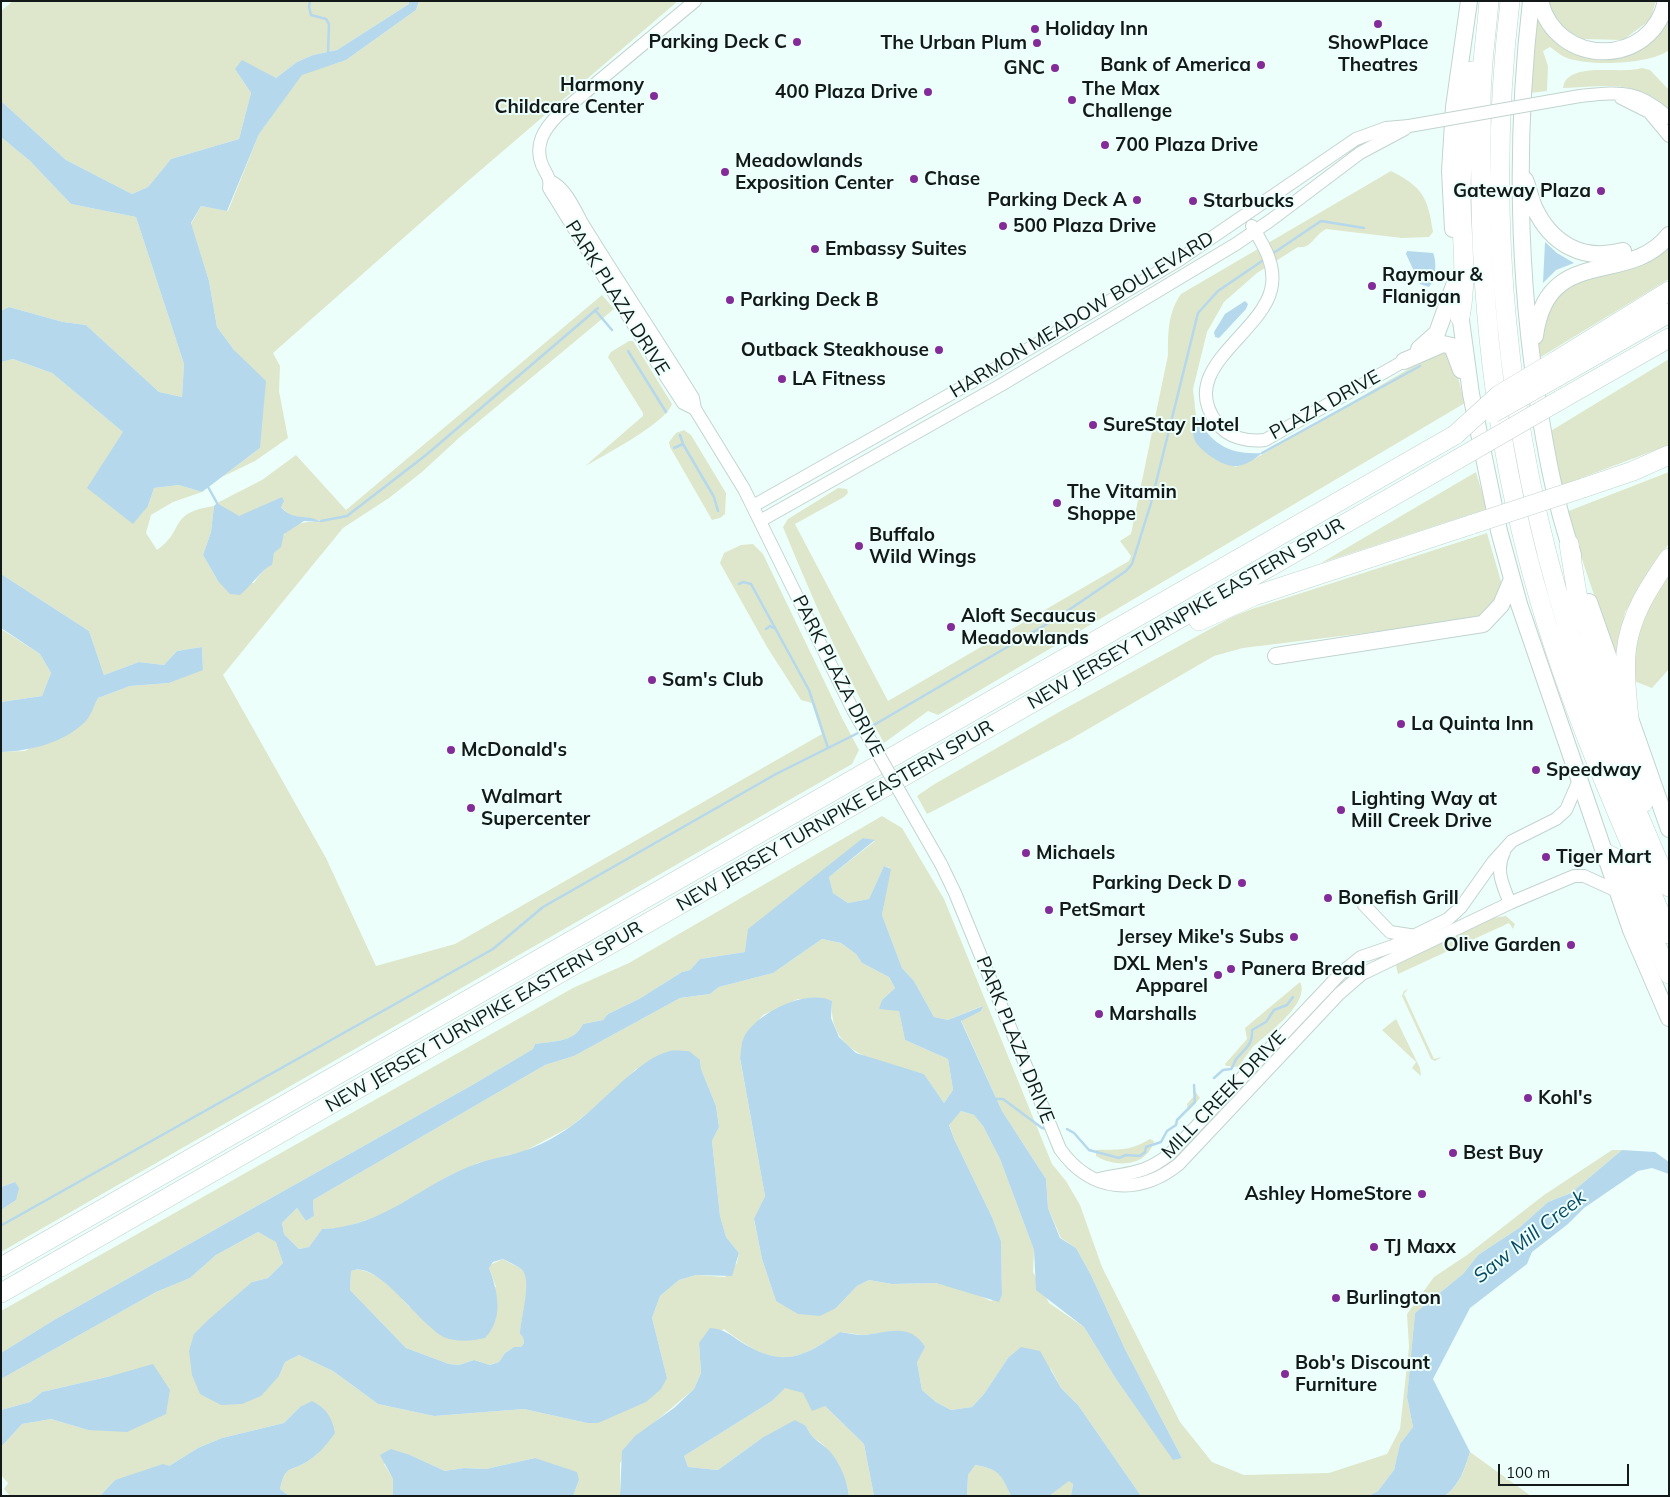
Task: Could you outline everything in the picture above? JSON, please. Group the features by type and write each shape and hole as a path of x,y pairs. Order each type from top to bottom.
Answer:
{"highway":[{"path":"1460,317 1465,290 1461,222 1461,148 1481,6 1484,1"},
{"path":"1489,1 1482,79 1481,223 1492,367 1507,463 1541,604 1570,694 1587,740 1669,934"},
{"path":"1510,1 1501,97 1500,225 1506,320 1523,444 1544,544 1570,635 1607,740 1669,886"},
{"path":"1556,369 1669,291"},
{"name":"NEW JERSEY TURNPIKE EASTERN SPUR","path":"1,1267 1454,435 1556,369 1669,313"},
{"name":"NEW JERSEY TURNPIKE EASTERN SPUR","path":"1,1293 1669,338"},
{"path":"1121,652 1178,633 1215,612 1254,596 1583,488 1633,471 1669,455"},
{"path":"1569,544 1577,594 1637,778 1658,860"},
{"path":"1629,719 1625,662 1628,639 1639,606 1667,562"},
{"path":"1605,853 1617,859 1669,974"}],"main road":[{"path":"1469,1 1454,107 1451,139 1451,183 1456,280 1471,394 1499,531 1537,661 1580,778 1617,892 1642,960 1669,1018"},
{"path":"1531,1 1522,105 1520,169 1522,265 1532,360 1550,474 1569,544 1629,719 1669,828"},
{"path":"1540,1 1548,21 1559,36 1574,46 1602,52 1623,49 1641,39 1655,26 1666,1"},
{"path":"1520,169 1534,206 1546,226 1563,242 1583,253 1608,255 1634,248 1654,238 1669,223"},
{"path":"1532,360 1538,317 1552,291 1567,279 1648,253 1669,235"},
{"path":"1404,361 1437,333 1456,280"},
{"path":"1404,361 1443,344 1452,346 1471,394"},
{"path":"1276,656 1476,626 1488,620 1497,611 1512,579"}],"street":[{"name":"PARK PLAZA DRIVE","path":"696,1 547,126 540,142 541,158 550,181 549,188 637,322 683,403 695,409 753,506 853,710 940,864 959,902 1060,1149 1074,1165 1099,1180"},
{"name":"HARMON MEADOW BOULEVARD","path":"753,506 1148,279 1246,215 1356,139 1386,128 1409,126 1580,96 1608,93 1644,98 1669,118"},
{"path":"1608,93 1649,112 1669,136"},
{"name":"HARMON MEADOW BOULEVARD","path":"760,521 1001,384 1256,232 1360,153 1409,126"},
{"name":"PLAZA DRIVE","path":"1246,215 1262,244 1272,269 1270,295 1221,358 1207,382 1206,388 1210,410 1218,426 1226,432 1245,440 1265,440 1404,361"},
{"name":"MILL CREEK DRIVE","path":"1099,1180 1130,1175 1155,1165 1170,1154 1340,973 1361,957 1416,936 1437,926 1454,914 1506,847 1517,837 1563,814 1569,806 1580,778"},
{"path":"1506,847 1501,858 1500,869 1510,903"},
{"name":"MILL CREEK DRIVE","path":"1099,1180 1114,1186 1128,1186 1151,1182 1164,1176 1179,1164 1339,994 1362,974 1510,903 1579,876 1589,878 1605,888 1617,892"},
{"path":"1364,905 1390,932 1416,936"},
{"path":"1224,1095 1232,1108"}],"green space":[{"path":"13,1 409,1 409,4 337,50 313,55 297,62 276,78 235,69 251,93 239,139 171,159 148,187 132,194 66,160 1,101 1,11"},
{"path":"419,1 678,1 468,181 273,353 280,366 279,391 288,438 255,461 222,477 260,448 234,350 217,327 209,281 191,224 201,206 228,211 259,134 302,74 346,60 416,10"},
{"path":"1548,1 1656,1 1650,20 1623,40 1583,39 1557,26"},
{"path":"1538,13 1549,32 1626,54 1669,15 1669,50 1648,59 1604,63 1577,61 1561,55 1550,47 1543,51 1548,66 1547,91 1530,93"},
{"path":"1642,68 1650,70 1669,90 1669,109 1644,92 1631,88 1606,86 1563,88 1567,79 1574,74 1584,71 1633,70"},
{"path":"1,137 30,161 71,204 136,217 184,364 182,397 159,392 86,325 63,322 9,307 1,311"},
{"path":"1391,171 1410,182 1422,195 1429,210 1433,232 1429,237 1402,238 1326,229 1307,246 1298,247 1257,273 1224,302 1207,332 1193,389 1196,416 1193,417 1217,460 1236,467 1256,458 1440,351 1449,350 1465,403 938,715 928,711 884,743 843,664 806,582 783,527 788,519 838,488 847,489 848,493 844,497 795,524 888,701 1129,561 1131,556 1120,541 1131,534 1168,355 1171,315 1181,294"},
{"path":"1669,243 1669,279 1539,358 1538,335 1546,308 1565,285"},
{"path":"602,295 614,309 460,437 422,472 389,498 343,528 223,675 326,858 376,966 455,944 822,734 812,703 801,700 767,647 720,563 724,553 741,545 753,544 763,554 859,750 852,764 1,1252 1,1210 16,1200 15,1182 1,1187 1,752 25,751 86,720 98,698 130,686 169,683 203,669 202,647 177,651 164,665 139,662 104,675 89,631 1,574 1,362 13,359 52,373 123,432 148,506 154,488 179,485 202,492 173,502 151,515 146,533 157,550 166,543 179,523 189,513 214,506 211,532 203,555 218,581 254,583 271,561 288,530 301,523 321,521 291,516 281,507 282,497 239,517 217,503 262,480 296,455 346,510"},
{"path":"629,341 633,341 672,404 658,421 646,430 584,467 643,416 643,413 608,357 611,352"},
{"path":"1669,359 1669,445 1560,486 1549,432"},
{"path":"684,430 691,435 726,493 725,514 720,518 712,520 670,447 669,442 676,433"},
{"path":"1476,472 1487,509 1321,563"},
{"path":"1669,472 1669,543 1625,612 1616,660 1566,512"},
{"path":"1487,533 1502,585 1499,602 1480,619 1243,648 1214,656 1071,739 927,814 917,796 1059,712 1232,617"},
{"path":"1669,573 1669,669 1652,688 1634,681 1635,632"},
{"path":"1,629 40,654 51,673 42,696 1,702"},
{"path":"882,816 902,828 944,899 1052,1164 1066,1181 1080,1205 1102,1267 1180,1422 1212,1462 1244,1475 1329,1473 1387,1454 1400,1429 1409,1347 1407,1314 1434,1277 1467,1255 1544,1195 1612,1150 1622,1150 1571,1193 1548,1202 1519,1228 1478,1255 1463,1274 1415,1313 1407,1397 1413,1427 1400,1444 1394,1470 1378,1491 1369,1496 1141,1496 1078,1405 1061,1388 1051,1369 1008,1358 984,1394 972,1407 951,1410 936,1402 922,1390 917,1362 902,1331 863,1335 840,1332 808,1351 782,1358 756,1350 724,1329 699,1343 701,1373 694,1389 655,1422 620,1463 620,1496 573,1496 579,1480 535,1458 486,1469 464,1468 445,1471 410,1455 384,1464 393,1479 393,1496 289,1496 280,1489 284,1475 311,1459 326,1445 300,1407 284,1423 222,1438 198,1448 169,1466 115,1480 100,1496 10,1496 4,1489 8,1483 1,1475 1,1447 22,1424 51,1419 88,1430 111,1376 42,1392 30,1402 1,1410 1,1379 156,1292 190,1278 216,1255 258,1232 277,1242 283,1263 268,1278 252,1282 279,1376 285,1362 299,1355 333,1371 378,1404 434,1416 524,1409 587,1423 667,1378 652,1318 660,1296 679,1280 696,1275 725,1277 737,1263 739,1253 726,1237 720,1216 712,1141 719,1127 716,1106 701,1069 700,1060 636,1069 611,1094 570,1127 525,1151 478,1163 447,1177 382,1215 342,1228 322,1229 309,1247 299,1249 284,1234 282,1223 297,1208 306,1221 314,1216 313,1200 545,1065 574,1056 680,998 710,994 719,987 773,973 822,939 841,943 856,954 862,963 889,977 895,988 882,1000 899,1010 905,1040 948,1059 953,1090 944,1103 924,1074 875,1060 848,1046 839,1035 833,1020 832,1001 798,999 763,1015 743,1039 740,1059 765,1196 754,1220 762,1259 776,1301 836,1308 857,1286 869,1280 892,1284 936,1283 969,1291 991,1301 1002,1295 1001,1241 992,1217 954,1139 949,1124 961,1111 974,1115 983,1126 1000,1159 1034,1250 1033,1272 1049,1303 1084,1327 1116,1379 1173,1459 1182,1458 1125,1349 1091,1275 1076,1248 1061,1238 1048,1208 1046,1179 1002,1111 961,1020 981,1011 982,1006 948,1020 934,1017 914,981 902,968 882,915 890,868 884,866 869,899 848,903 833,893 829,877 875,841 863,838 745,952 700,959 690,970 682,972 639,999 608,1014 603,1020 583,1024 569,1038 535,1044 533,1049 474,1084 54,1320 1,1353 1,1311 573,988 629,963"},
{"path":"1506,916 1515,924 1513,929 1509,923 1398,974 1396,965 1493,918"},
{"path":"1300,982 1302,991 1293,1009 1252,1048 1238,1067 1226,1066 1225,1064 1247,1039 1245,1028"},
{"path":"1408,989 1404,994 1434,1059 1442,1057 1435,1061 1431,1059 1402,996 1404,991"},
{"path":"1396,1019 1420,1068 1421,1076 1412,1068 1416,1062 1382,1030"},
{"path":"1193,1088 1200,1098 1188,1111 1187,1104 1194,1096"},
{"path":"1150,1139 1154,1141 1145,1156 1130,1163 1113,1162 1096,1156 1096,1150 1130,1148"},
{"path":"503,1259 520,1268 526,1280 526,1299 520,1334 523,1337 524,1343 521,1347 514,1347 505,1353 499,1362 490,1365 474,1360 459,1365 449,1364 406,1348 350,1290 351,1271 366,1271 383,1281 409,1307 496,1287 489,1268 490,1265"},
{"path":"785,1387 803,1393 824,1405 864,1444 874,1496 849,1496 844,1478 834,1459 827,1449 814,1438 806,1426 762,1438 718,1470 688,1467 684,1456 772,1401"},
{"path":"1470,1452 1531,1496 1444,1496 1458,1483"},
{"path":"974,1465 989,1468 998,1473 1005,1482 1011,1496 967,1496 968,1475"},
{"path":"1069,1480 1073,1484 1071,1496 1049,1496"}],"water":[{"path":"409,1 419,1 416,10 346,60 302,75 259,134 227,211 201,206 191,223 209,281 217,327 234,350 266,381 260,448 202,492 179,485 154,488 148,506 133,524 87,488 123,432 52,373 13,359 1,362 1,311 9,307 63,322 86,325 159,392 182,397 184,364 136,217 71,204 30,161 1,137 1,101 66,160 132,194 148,187 171,159 239,139 251,93 235,69 242,60 276,78 297,62 313,55 337,50 409,4"},
{"path":"1545,242 1557,253 1574,263 1556,270 1543,283"},
{"path":"1407,251 1433,253 1435,270 1429,287 1420,284 1406,254"},
{"path":"1245,301 1248,304 1246,309 1219,338 1215,337 1214,332 1225,314"},
{"path":"1196,416 1215,441 1223,446 1240,452 1262,453 1248,463 1238,466 1227,465 1216,459 1205,452 1195,441 1192,424 1193,417"},
{"path":"282,497 284,501 281,507 286,512 296,516 316,519 321,522 304,521 284,534 281,547 274,553 272,565 240,595 230,594 218,581 203,555 211,532 214,506 217,503 239,516"},
{"path":"1,574 89,631 104,675 139,662 164,665 177,651 202,647 203,670 169,683 130,686 98,698 87,720 67,735 35,748 1,752 1,702 42,696 51,673 40,654 1,628"},
{"path":"863,838 875,840 829,877 833,893 848,903 869,899 884,866 891,869 882,915 902,968 914,981 934,1017 948,1020 983,1006 981,1011 961,1021 1002,1111 1046,1179 1048,1208 1060,1238 1076,1248 1091,1275 1125,1349 1182,1458 1173,1460 1116,1379 1084,1327 1036,1290 1034,1250 1000,1159 983,1126 974,1115 961,1111 949,1125 992,1217 1001,1241 1002,1295 999,1302 936,1283 892,1284 869,1280 857,1286 836,1308 820,1316 798,1314 776,1301 762,1259 754,1219 765,1196 740,1058 743,1039 749,1030 769,1013 795,1001 821,998 832,1001 831,1018 839,1037 856,1053 924,1074 944,1103 953,1090 948,1059 905,1040 899,1011 879,1009 882,1000 895,988 889,977 862,963 856,954 841,943 822,939 773,973 719,987 710,994 680,998 574,1056 545,1065 313,1200 314,1216 306,1221 297,1208 282,1223 284,1234 299,1249 309,1247 322,1229 366,1221 459,1171 484,1161 529,1149 547,1141 581,1119 619,1084 658,1055 670,1051 689,1051 700,1060 701,1069 716,1106 719,1127 712,1141 720,1216 726,1237 739,1253 732,1276 696,1275 679,1280 660,1296 652,1318 667,1378 661,1389 646,1402 598,1423 587,1423 524,1409 434,1416 378,1404 333,1371 299,1355 285,1362 279,1376 261,1396 242,1404 221,1405 200,1394 192,1375 189,1351 194,1334 208,1320 252,1282 268,1278 283,1263 276,1242 258,1232 216,1255 190,1278 156,1292 1,1379 1,1353 54,1320 474,1084 533,1049 535,1044 569,1038 583,1024 603,1020 608,1014 639,999 682,972 690,970 700,959 745,952 748,929","holes":["503,1259 520,1268 526,1280 520,1334 523,1337 524,1343 521,1347 514,1347 505,1353 499,1362 490,1365 474,1360 459,1365 449,1364 406,1348 350,1290 351,1271 362,1270 374,1275 386,1284 436,1332 446,1338 461,1341 485,1338 495,1322 497,1313 497,1295 489,1268 493,1262"]},
{"name":"Saw Mill Creek","path":"1622,1150 1655,1152 1669,1162 1669,1174 1652,1168 1638,1171 1584,1208 1568,1224 1532,1252 1527,1264 1470,1308 1433,1379 1470,1452 1464,1471 1454,1488 1444,1496 1369,1496 1378,1491 1394,1470 1400,1444 1413,1427 1407,1397 1415,1313 1463,1274 1478,1255 1519,1228 1548,1202 1571,1193"},
{"path":"15,1182 19,1188 16,1200 1,1210 1,1187"},
{"path":"710,1328 726,1332 756,1350 781,1357 803,1353 840,1332 864,1335 898,1331 913,1334 925,1347 917,1362 922,1390 936,1402 951,1410 972,1407 984,1394 1008,1358 1021,1347 1040,1351 1061,1388 1078,1405 1141,1496 1071,1496 1073,1484 1069,1481 1049,1496 1011,1496 1005,1482 998,1474 989,1468 975,1465 968,1475 967,1496 874,1496 864,1444 825,1406 812,1411 803,1393 785,1388 772,1401 684,1456 688,1467 718,1470 762,1438 795,1420 806,1426 814,1438 834,1456 844,1476 849,1496 620,1496 622,1451 635,1436 674,1408 694,1389 701,1373 699,1343"},
{"path":"153,1364 170,1390 166,1414 127,1432 88,1430 51,1419 22,1424 1,1447 1,1410 30,1402 42,1392"},
{"path":"312,1401 328,1414 335,1433 312,1458 284,1475 280,1489 289,1496 100,1496 115,1480 163,1464 169,1466 198,1448 222,1438 284,1423 300,1407"},
{"path":"391,1449 410,1455 445,1471 464,1468 486,1469 535,1458 577,1472 579,1480 573,1496 393,1496 393,1479 380,1455"}],"waterway":[{"path":"310,1 311,15 326,19 329,24 328,54"},
{"path":"1272,254 1321,221 1364,228"},
{"path":"867,729 1057,618 1126,571 1132,564 1151,503 1198,313 1218,291 1265,259"},
{"path":"321,521 347,516 426,455 598,308"},
{"path":"595,310 612,330"},
{"path":"628,351 666,412"},
{"path":"1262,453 1420,366"},
{"path":"680,435 683,444 714,497 718,511"},
{"path":"674,448 683,444"},
{"path":"207,485 217,503"},
{"path":"739,584 743,582 751,584 809,690 828,748"},
{"path":"766,629 770,626 774,628"},
{"path":"2,1225 493,949 543,907 776,774 860,732"},
{"path":"1214,1078 1223,1070 1232,1068 1236,1059 1250,1042 1252,1030 1266,1022 1274,1010 1287,1005 1293,997"},
{"path":"1067,1129 1074,1133 1089,1150 1119,1158 1126,1155 1140,1156 1145,1152 1146,1147 1161,1142 1167,1131 1176,1125 1177,1120 1195,1102 1194,1085"},
{"path":"995,1099 1003,1099 1042,1128 1047,1129"}],"place":[{"name":"ShowPlace Theatres","path":"1378,24"},
{"name":"Holiday Inn","path":"1035,29"},
{"name":"Parking Deck C","path":"797,42"},
{"name":"The Urban Plum","path":"1037,43"},
{"name":"Bank of America","path":"1261,65"},
{"name":"GNC","path":"1055,68"},
{"name":"400 Plaza Drive","path":"928,92"},
{"name":"Harmony Childcare Center","path":"654,96"},
{"name":"The Max Challenge","path":"1072,100"},
{"name":"700 Plaza Drive","path":"1105,145"},
{"name":"Meadowlands Exposition Center","path":"725,172"},
{"name":"Chase","path":"914,179"},
{"name":"Gateway Plaza","path":"1601,191"},
{"name":"Parking Deck A","path":"1137,200"},
{"name":"Starbucks","path":"1193,201"},
{"name":"500 Plaza Drive","path":"1003,226"},
{"name":"Embassy Suites","path":"815,249"},
{"name":"Raymour & Flanigan","path":"1372,286"},
{"name":"Parking Deck B","path":"730,300"},
{"name":"Outback Steakhouse","path":"939,350"},
{"name":"LA Fitness","path":"782,379"},
{"name":"SureStay Hotel","path":"1093,425"},
{"name":"The Vitamin Shoppe","path":"1057,503"},
{"name":"Buffalo Wild Wings","path":"859,546"},
{"name":"Aloft Secaucus Meadowlands","path":"951,627"},
{"name":"Sam's Club","path":"652,680"},
{"name":"La Quinta Inn","path":"1401,724"},
{"name":"McDonald's","path":"451,750"},
{"name":"Speedway","path":"1536,770"},
{"name":"Walmart Supercenter","path":"471,808"},
{"name":"Lighting Way at Mill Creek Drive","path":"1341,810"},
{"name":"Michaels","path":"1026,853"},
{"name":"Tiger Mart","path":"1546,857"},
{"name":"Parking Deck D","path":"1242,883"},
{"name":"Bonefish Grill","path":"1328,898"},
{"name":"PetSmart","path":"1049,910"},
{"name":"Jersey Mike's Subs","path":"1294,937"},
{"name":"Olive Garden","path":"1571,945"},
{"name":"Panera Bread","path":"1231,969"},
{"name":"DXL Men's Apparel","path":"1218,975"},
{"name":"Marshalls","path":"1099,1014"},
{"name":"Kohl's","path":"1528,1098"},
{"name":"Best Buy","path":"1453,1153"},
{"name":"Ashley HomeStore","path":"1422,1194"},
{"name":"TJ Maxx","path":"1374,1247"},
{"name":"Burlington","path":"1336,1298"},
{"name":"Bob's Discount Furniture","path":"1285,1374"}]}
